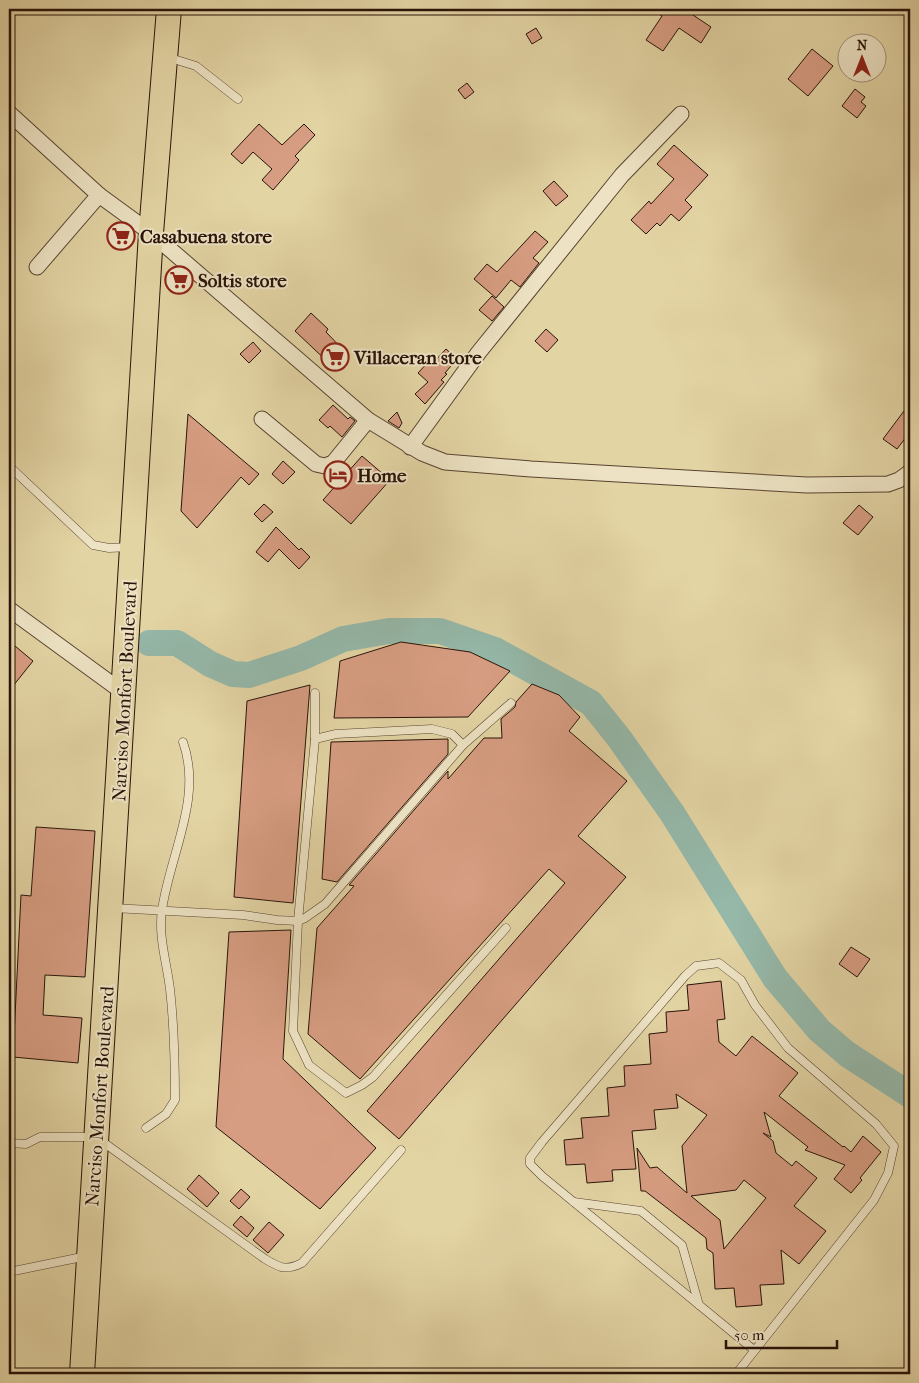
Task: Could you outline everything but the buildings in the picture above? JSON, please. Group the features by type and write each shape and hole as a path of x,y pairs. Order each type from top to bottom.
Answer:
{"main road":[{"name":"Narciso Monfort Boulevard","path":"82,1374 151,233 169,9"}],"street":[{"path":"9,113 99,195 151,233 368,420 410,447 445,462 531,469 807,485 888,484 899,480 910,472"},
{"path":"410,447 478,352 616,183 681,114"},
{"path":"37,267 99,195"},
{"path":"262,418 316,464 325,466 333,463 368,420"},
{"path":"9,609 124,693"}],"lane":[{"path":"165,56 196,66 238,99"},
{"path":"9,466 93,544 109,548 132,547"},
{"path":"315,693 315,739 298,921 293,1030 310,1065 346,1093 374,1077 506,928"},
{"path":"111,908 243,915 278,920 298,921 305,918 325,904 463,745 511,703"},
{"path":"315,739 336,734 432,729 452,734 463,745"},
{"path":"146,1128 166,1114 175,1100 170,991 161,931 162,910 188,802 190,774 188,757 183,742"},
{"path":"736,1374 874,1200 888,1173 894,1146 876,1124 788,1048 755,1005 741,980 719,963 696,966 685,976 530,1158 530,1164 573,1202 754,1350"},
{"path":"9,1143 26,1144 40,1136 96,1136 280,1268 292,1268 302,1264 401,1150"},
{"path":"573,1202 640,1211 682,1245 699,1305"},
{"path":"9,1272 89,1256"},
{"path":"9,1370 10,1374"}],"waterway":[{"path":"149,643 177,643 210,664 233,674 249,675 301,658 343,639 389,631 440,631 495,650 591,703 619,738 672,813 775,978 819,1030 847,1054 910,1095"}],"place":[{"name":"Casabuena store","path":"121,236"},
{"name":"Soltis store","path":"179,280"},
{"name":"Villaceran store","path":"335,357"},
{"name":"Home","path":"338,475"}]}
